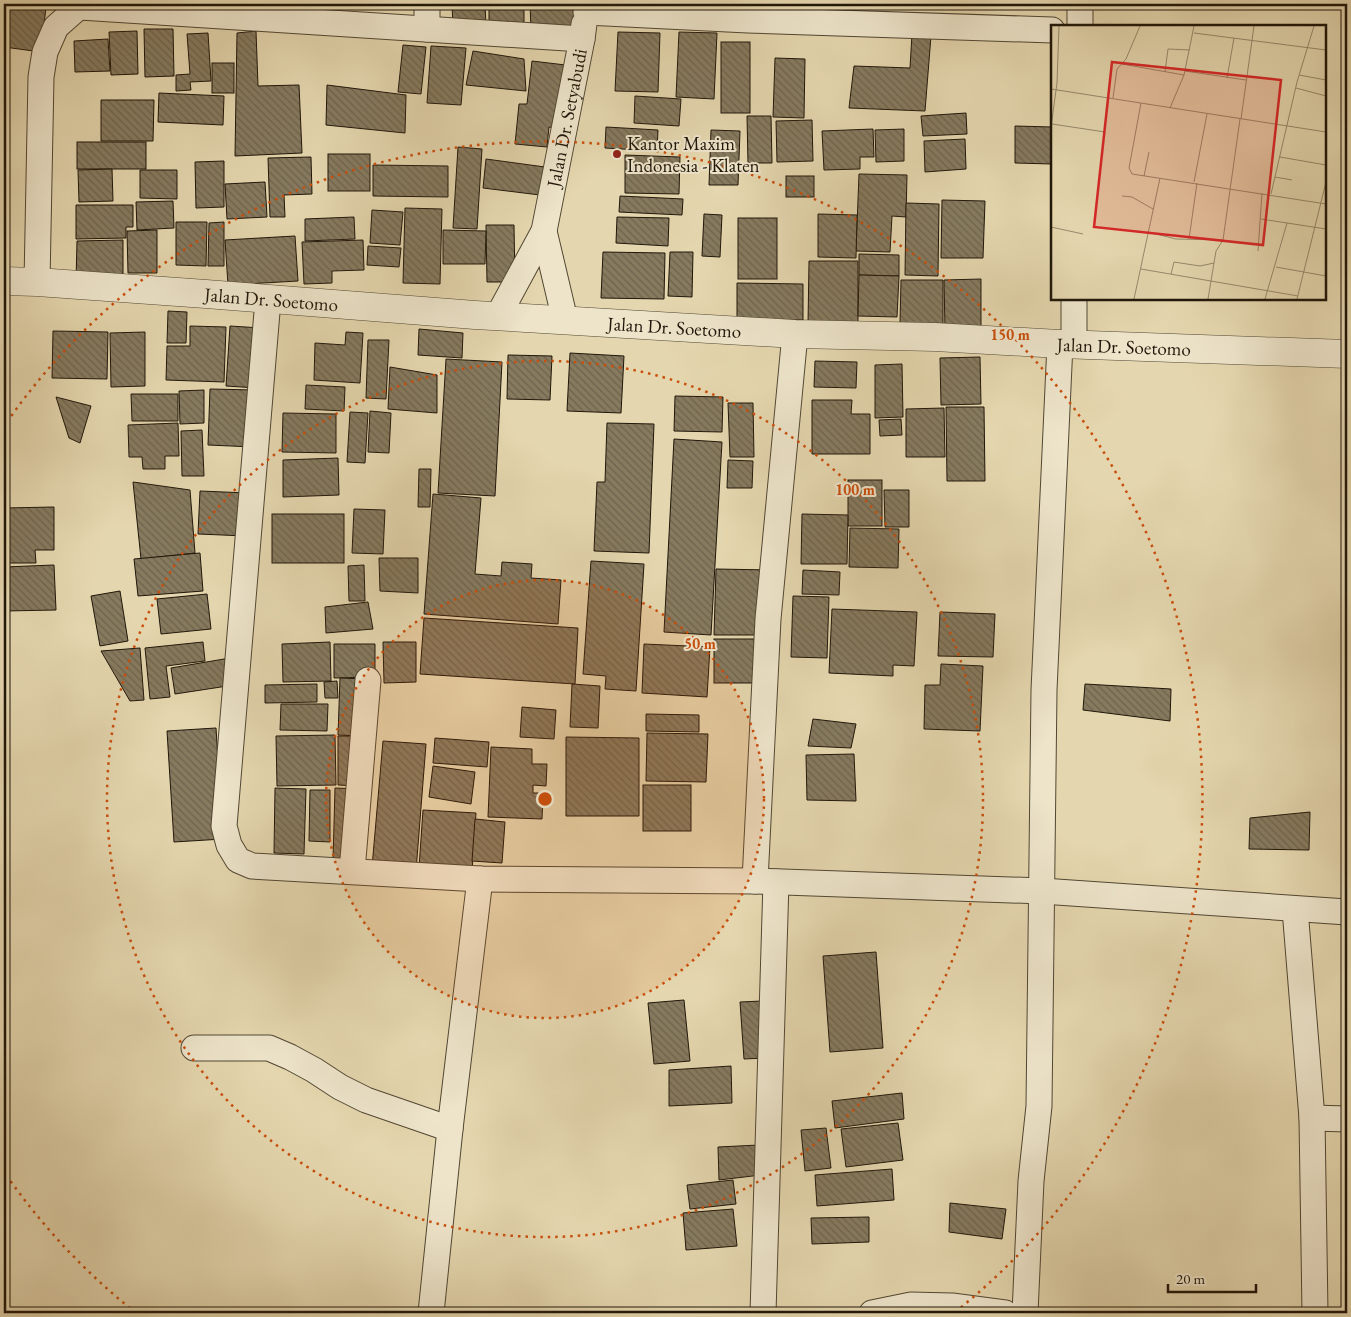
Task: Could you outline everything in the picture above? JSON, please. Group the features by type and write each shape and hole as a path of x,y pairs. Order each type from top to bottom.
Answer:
{"street":[{"path":"427,29 428,4"},
{"path":"1080,4 1080,25"},
{"path":"37,282 41,76 45,52 56,27 81,5 582,39"},
{"path":"586,8 748,20 925,15 1051,30"},
{"name":"Jalan Dr. Setyabudi","path":"498,316 544,231 582,39 586,8"},
{"name":"Jalan Dr. Setyabudi","path":"544,231 565,320"},
{"name":"Jalan Dr. Soetomo","path":"4,281 498,316 795,334 1347,354"},
{"path":"268,300 224,826 229,845 238,860 252,866 480,879 765,882 1042,891 1347,912"},
{"path":"1025,1313 1031,1181 1039,1106 1044,690 1067,344 1074,300"},
{"path":"763,1313 768,619 795,334"},
{"path":"352,871 368,680"},
{"path":"431,1313 450,1129 480,879"},
{"path":"1294,909 1312,1118 1315,1313"},
{"path":"194,1048 269,1048 290,1057 366,1100 450,1129"},
{"path":"1312,1118 1347,1120"},
{"path":"872,1313 911,1305 952,1306 1005,1313"}],"building":[{"path":"6,4 46,7 41,52 4,47"},
{"path":"299,4 323,4 323,12 300,15"},
{"path":"335,4 385,4 336,9"},
{"path":"452,4 485,4 486,27 453,27"},
{"path":"489,4 524,4 524,26 489,27"},
{"path":"530,4 573,4 574,28 531,29"},
{"path":"778,4 811,4 810,17 777,14"},
{"path":"144,29 173,29 174,76 145,77"},
{"path":"137,31 138,74 111,75 109,32"},
{"path":"256,31 258,86 299,85 302,153 235,156 237,33"},
{"path":"618,32 660,33 658,92 615,91"},
{"path":"679,32 717,33 714,99 676,97"},
{"path":"208,33 211,81 190,82 191,90 176,91 176,75 190,74 187,34"},
{"path":"912,34 931,36 925,111 849,108 854,66 910,68"},
{"path":"108,39 110,71 75,72 74,41"},
{"path":"721,42 750,42 750,113 721,113"},
{"path":"403,45 426,47 421,94 398,92"},
{"path":"431,46 466,48 461,105 427,103"},
{"path":"473,51 524,59 526,91 466,85"},
{"path":"775,58 805,59 804,118 773,117"},
{"path":"532,61 574,66 562,129 549,127 547,147 515,144 519,104 527,104"},
{"path":"212,63 234,63 234,93 212,93"},
{"path":"327,85 406,95 405,133 326,125"},
{"path":"159,93 224,96 223,125 158,122"},
{"path":"635,96 681,99 679,126 634,123"},
{"path":"101,100 154,100 153,141 101,141"},
{"path":"966,113 967,134 923,136 921,116"},
{"path":"747,116 771,116 772,163 748,163"},
{"path":"812,120 813,161 777,162 776,121"},
{"path":"1015,126 1051,127 1051,164 1015,163"},
{"path":"606,127 658,130 657,151 605,148"},
{"path":"873,129 874,157 860,157 860,169 824,170 822,131"},
{"path":"904,129 904,161 876,162 875,130"},
{"path":"711,130 740,131 738,185 709,185"},
{"path":"965,139 966,169 925,172 924,141"},
{"path":"77,142 146,142 146,169 77,169"},
{"path":"458,147 482,149 477,229 453,228"},
{"path":"328,154 370,154 370,191 328,191"},
{"path":"625,155 680,157 679,194 625,193"},
{"path":"311,157 312,194 284,195 285,217 270,217 268,158"},
{"path":"486,159 545,167 540,195 483,188"},
{"path":"224,161 224,207 196,208 195,162"},
{"path":"373,165 448,166 448,197 373,196"},
{"path":"112,169 113,201 79,202 78,170"},
{"path":"140,170 177,170 177,199 140,198"},
{"path":"859,174 907,175 906,217 892,216 890,252 856,251"},
{"path":"786,176 814,176 814,197 786,197"},
{"path":"265,182 267,217 227,219 225,184"},
{"path":"620,196 683,199 682,215 619,212"},
{"path":"942,200 985,201 983,258 941,258"},
{"path":"173,201 174,228 137,230 136,202"},
{"path":"906,203 939,204 938,276 905,275"},
{"path":"76,205 133,205 133,227 126,227 126,238 76,239"},
{"path":"405,208 442,209 440,284 403,283"},
{"path":"372,210 403,212 400,245 370,243"},
{"path":"704,214 722,215 720,257 702,256"},
{"path":"818,214 857,215 856,258 818,257"},
{"path":"354,217 355,239 305,241 305,219"},
{"path":"617,217 669,218 668,246 616,243"},
{"path":"738,218 777,218 777,279 738,279"},
{"path":"176,222 207,222 206,266 176,265"},
{"path":"224,222 224,266 208,266 209,223"},
{"path":"486,225 514,225 515,282 487,282"},
{"path":"157,230 157,273 128,273 127,231"},
{"path":"443,230 486,231 485,264 443,264"},
{"path":"295,236 298,281 228,285 225,240"},
{"path":"123,240 123,282 76,282 77,241"},
{"path":"363,240 364,270 332,271 332,283 304,284 302,242"},
{"path":"368,246 401,248 399,267 367,265"},
{"path":"603,252 665,253 664,299 601,298"},
{"path":"670,252 693,252 692,297 668,296"},
{"path":"859,254 899,255 899,276 859,275"},
{"path":"809,261 858,261 858,324 808,324"},
{"path":"859,275 899,276 897,317 858,316"},
{"path":"981,279 981,330 945,330 944,280"},
{"path":"901,280 943,280 943,324 900,323"},
{"path":"737,283 803,284 803,320 737,320"},
{"path":"168,311 187,312 186,343 167,343"},
{"path":"190,326 226,327 224,382 166,380 167,346 190,346"},
{"path":"230,326 261,328 257,388 226,386"},
{"path":"419,329 463,333 462,358 418,355"},
{"path":"53,331 108,332 107,379 52,378"},
{"path":"145,332 145,386 111,387 110,333"},
{"path":"346,332 363,333 360,383 314,380 315,343 345,345"},
{"path":"368,340 389,340 386,399 366,398"},
{"path":"570,353 624,356 621,413 567,411"},
{"path":"508,355 552,356 550,400 507,399"},
{"path":"980,357 981,404 941,405 940,358"},
{"path":"446,359 502,362 495,496 438,493"},
{"path":"815,361 857,362 856,388 814,387"},
{"path":"902,364 903,417 875,418 875,365"},
{"path":"390,367 437,375 437,413 388,409"},
{"path":"306,385 345,387 344,411 305,409"},
{"path":"210,389 255,390 254,447 208,445"},
{"path":"204,390 204,423 180,424 179,391"},
{"path":"131,394 178,394 178,421 132,421"},
{"path":"675,396 723,397 722,432 674,431"},
{"path":"56,397 91,406 80,443 69,438"},
{"path":"812,400 852,400 851,414 870,414 870,454 812,454"},
{"path":"728,403 753,403 754,457 730,457"},
{"path":"946,407 984,407 985,481 947,481"},
{"path":"944,408 945,457 906,457 906,409"},
{"path":"370,411 391,413 389,453 368,452"},
{"path":"350,412 368,413 365,463 347,462"},
{"path":"283,413 336,414 336,453 282,452"},
{"path":"901,419 902,435 880,436 879,420"},
{"path":"178,423 179,456 165,456 165,469 143,469 142,457 129,457 128,425"},
{"path":"607,423 654,424 649,553 594,551 597,482 605,482"},
{"path":"202,430 204,476 182,476 181,431"},
{"path":"674,439 722,442 711,635 664,632"},
{"path":"338,458 339,495 283,497 283,460"},
{"path":"728,460 753,461 752,488 727,488"},
{"path":"419,469 431,469 430,507 418,507"},
{"path":"848,480 882,480 882,526 848,526"},
{"path":"133,482 190,490 195,553 141,559"},
{"path":"884,490 909,490 909,527 885,527"},
{"path":"200,491 248,493 246,536 198,534"},
{"path":"433,494 481,498 475,574 501,576 502,562 532,564 531,578 561,580 558,624 424,614"},
{"path":"54,507 54,550 35,550 36,563 8,563 8,549 4,549 4,508"},
{"path":"354,509 385,510 383,554 352,553"},
{"path":"272,514 344,514 344,563 272,563"},
{"path":"802,514 848,515 847,564 801,564"},
{"path":"850,528 899,529 898,568 849,567"},
{"path":"200,553 203,591 138,596 134,559"},
{"path":"379,558 418,558 418,593 380,591"},
{"path":"591,561 644,564 636,691 605,689 606,676 583,674"},
{"path":"54,565 56,610 4,611 4,567"},
{"path":"364,565 365,601 349,601 348,566"},
{"path":"716,569 771,570 765,635 714,635"},
{"path":"803,570 840,572 839,595 802,594"},
{"path":"120,591 128,641 100,646 91,596"},
{"path":"207,594 211,629 161,634 157,599"},
{"path":"793,596 829,597 827,658 791,657"},
{"path":"368,602 373,629 326,633 325,607"},
{"path":"832,609 917,612 914,666 893,665 893,676 829,673"},
{"path":"940,612 995,614 993,657 938,656"},
{"path":"424,618 578,628 575,684 420,674"},
{"path":"714,639 764,639 764,683 714,683"},
{"path":"203,642 205,661 166,666 170,697 150,699 145,648"},
{"path":"330,642 331,681 283,682 282,644"},
{"path":"383,642 416,642 416,682 384,683"},
{"path":"334,644 375,644 375,677 334,678"},
{"path":"644,644 710,647 707,697 642,693"},
{"path":"140,648 144,700 130,701 101,651"},
{"path":"230,658 234,685 175,694 171,668"},
{"path":"941,664 983,666 980,731 924,729 925,685 940,685"},
{"path":"340,678 364,679 362,736 338,735"},
{"path":"337,681 338,698 325,698 324,682"},
{"path":"317,684 317,702 265,703 265,685"},
{"path":"572,684 600,686 598,728 570,727"},
{"path":"1085,684 1171,689 1170,721 1083,710"},
{"path":"281,704 328,704 327,731 280,730"},
{"path":"522,707 556,710 554,739 520,737"},
{"path":"646,714 699,715 699,732 646,731"},
{"path":"813,719 856,724 851,748 808,746"},
{"path":"216,728 223,839 174,842 167,731"},
{"path":"647,733 708,734 706,782 646,781"},
{"path":"335,735 336,785 277,786 276,736"},
{"path":"338,736 359,736 358,786 338,785"},
{"path":"566,737 639,738 639,816 566,816"},
{"path":"435,738 489,742 487,767 433,763"},
{"path":"383,741 426,744 416,871 372,867"},
{"path":"491,747 532,749 532,764 547,764 546,786 533,785 533,793 543,793 542,819 488,817"},
{"path":"854,754 856,801 807,800 806,755"},
{"path":"433,766 475,772 471,804 429,797"},
{"path":"643,785 691,785 691,831 643,831"},
{"path":"275,788 306,789 304,854 274,853"},
{"path":"335,788 358,789 350,861 333,861"},
{"path":"310,790 330,790 330,842 309,841"},
{"path":"423,810 476,813 472,872 419,868"},
{"path":"1310,812 1309,850 1249,849 1250,818"},
{"path":"475,819 505,822 502,863 472,861"},
{"path":"876,952 883,1048 830,1052 823,956"},
{"path":"684,1000 690,1061 654,1064 648,1003"},
{"path":"762,1001 766,1058 744,1059 740,1002"},
{"path":"731,1066 732,1103 669,1106 669,1070"},
{"path":"902,1093 904,1119 835,1128 832,1101"},
{"path":"898,1123 903,1160 846,1167 841,1129"},
{"path":"826,1128 831,1168 805,1171 801,1130"},
{"path":"759,1145 761,1175 719,1180 718,1147"},
{"path":"892,1169 894,1200 817,1206 815,1175"},
{"path":"733,1180 736,1204 690,1209 687,1185"},
{"path":"950,1203 1006,1209 1002,1239 949,1232"},
{"path":"733,1209 737,1246 686,1250 683,1213"},
{"path":"869,1217 869,1242 812,1244 811,1218"}],"place":[{"name":"Kantor Maxim Indonesia - Klaten","path":"617,154"}]}
